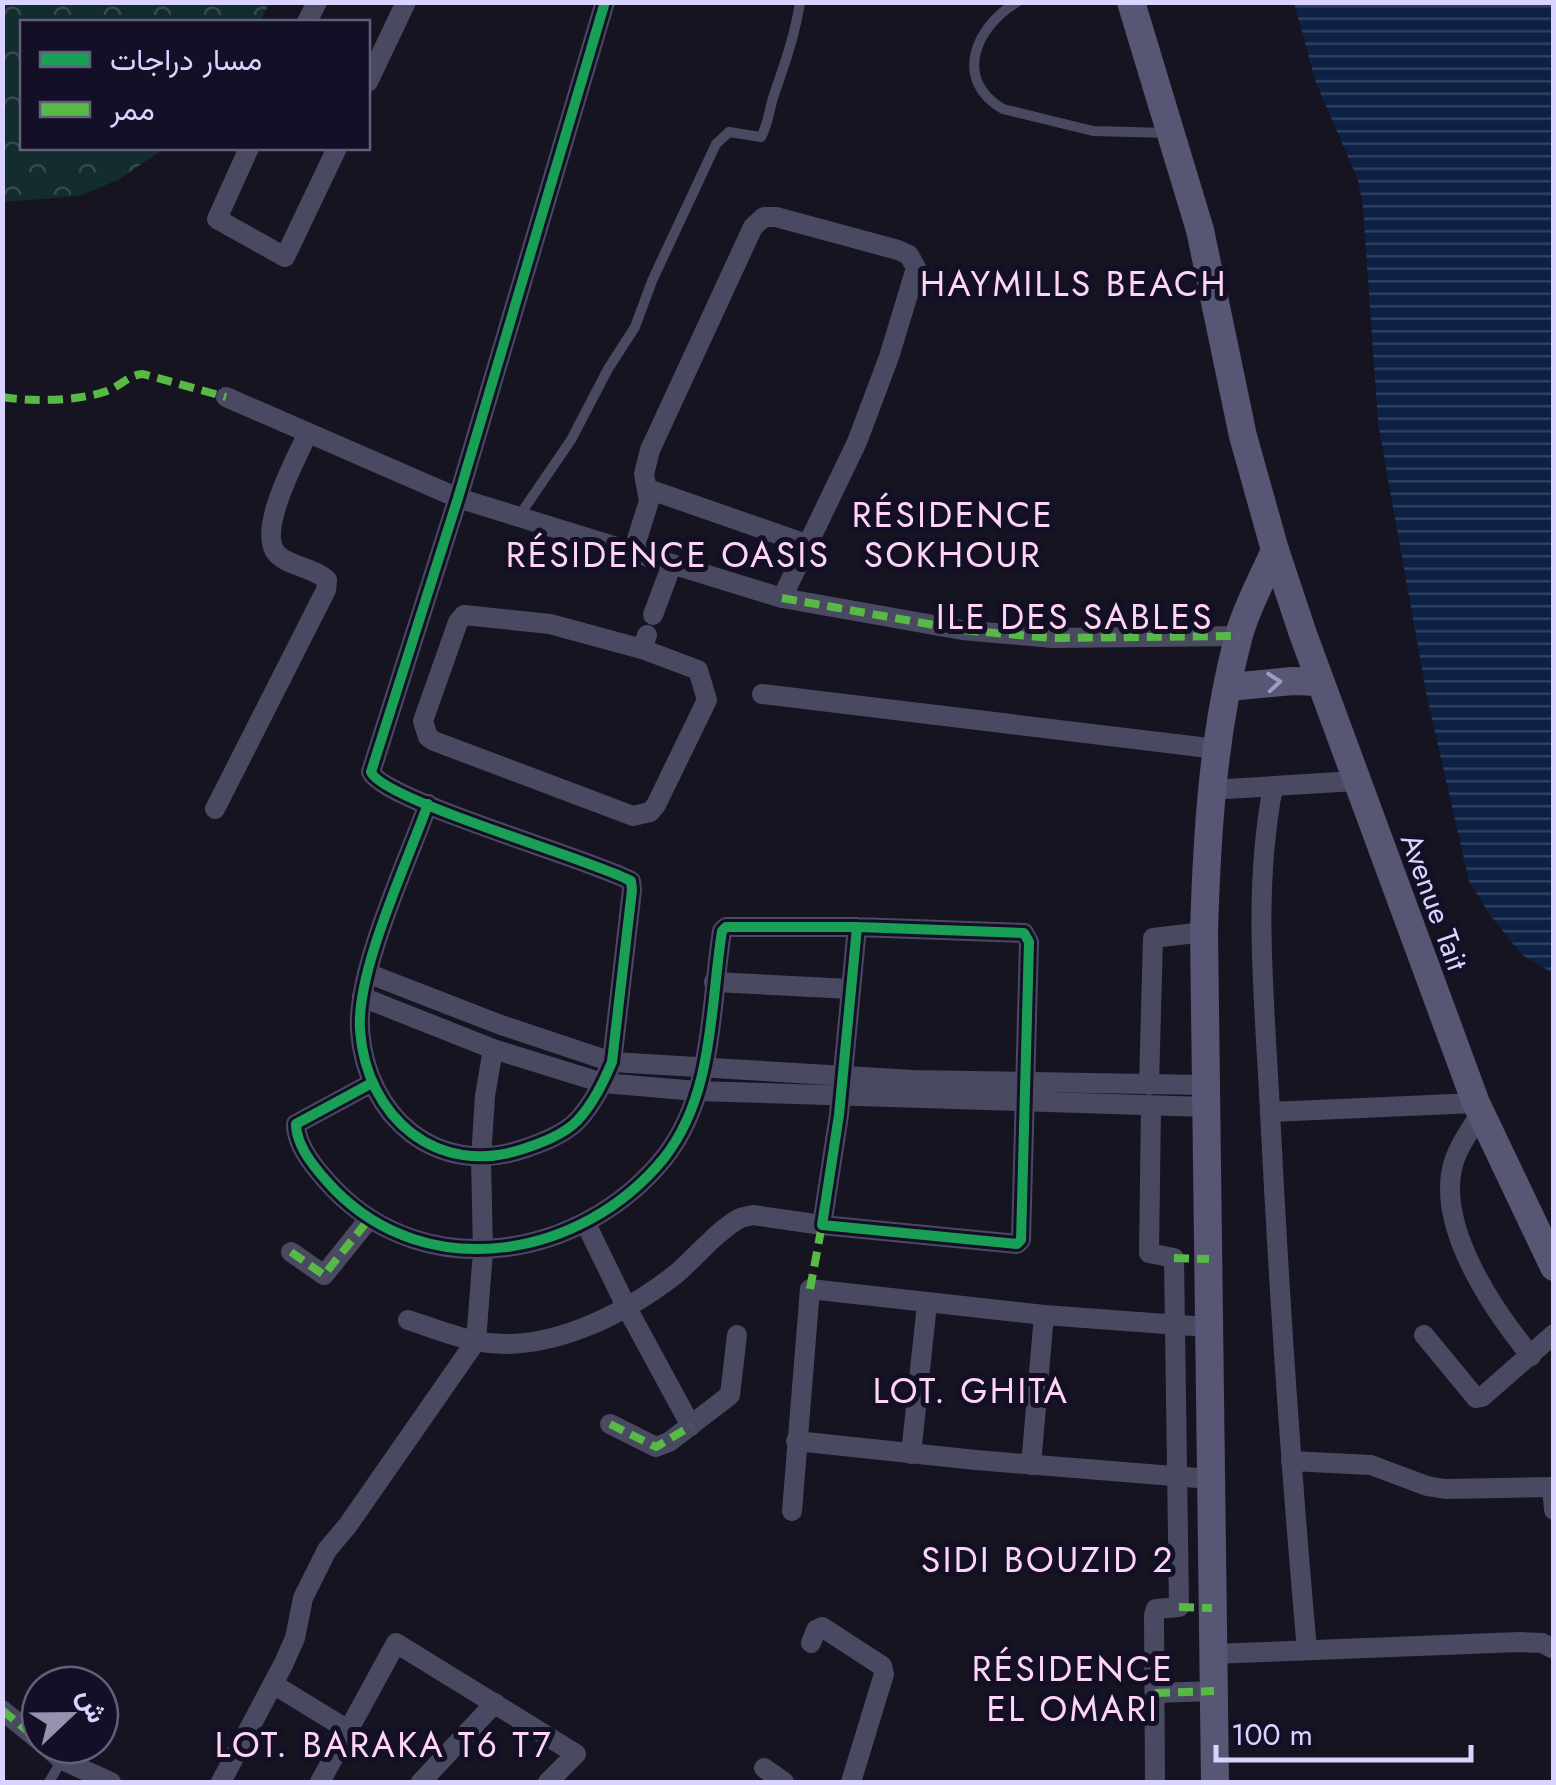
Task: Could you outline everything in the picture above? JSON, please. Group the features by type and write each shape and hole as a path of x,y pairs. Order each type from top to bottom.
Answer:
{"street":[{"path":"370,78 406,2"},
{"path":"428,804 367,973 360,1026 370,1084 404,1128 456,1155 481,1159 512,1153 555,1136 576,1122 603,1083 612,1062 631,881 428,804 378,782 371,772 458,498 604,2"},
{"name":"Avenue Tait","path":"1131,2 1200,230 1243,436 1275,550 1355,781 1478,1108 1554,1267"},
{"path":"248,150 228,188 218,219 286,257 337,150"},
{"path":"633,552 649,500 644,474 650,450 746,239 758,221 776,217 898,250 909,255 916,268 889,357 856,442 782,598"},
{"path":"226,397 458,498 782,598 980,632 1053,638 1239,636"},
{"path":"215,809 326,590 327,580 321,574 280,557 273,548 271,534 278,499 308,433"},
{"path":"648,489 806,544"},
{"path":"1215,1782 1204,932 1210,790 1239,636 1275,550"},
{"path":"647,633 672,564"},
{"path":"464,615 647,633 698,670 707,700 656,805 642,815 633,816 428,736 423,721 458,622 464,615"},
{"path":"1229,687 1293,680 1320,682"},
{"path":"762,694 1217,749"},
{"path":"1210,790 1355,781"},
{"path":"1273,787 1264,831 1260,894 1291,1461 1307,1650"},
{"path":"370,1084 298,1122 295,1128 317,1171 369,1219 404,1234 483,1252 544,1240 586,1224 627,1196 666,1155 706,1067 714,982 722,931 726,927 1004,930 1026,936 1020,1242 1013,1245 753,1215 740,1218 672,1276 627,1308 587,1326 510,1344 476,1341 408,1320"},
{"path":"822,1225 857,927"},
{"path":"1204,932 1153,938 1148,1250 1150,1255 1209,1259"},
{"path":"367,973 501,1025 612,1062 706,1067 841,1085"},
{"path":"714,982 851,988"},
{"path":"362,998 493,1049 603,1083 697,1091 841,1085 1206,1096"},
{"path":"220,1782 295,1638 303,1598 326,1550 348,1525 476,1341 483,1252 481,1159 493,1049"},
{"path":"1270,1112 1478,1108 1452,1170 1452,1219 1462,1246 1502,1317 1545,1350 1476,1398 1424,1334"},
{"path":"291,1252 324,1275 369,1219"},
{"path":"586,1224 692,1426"},
{"path":"1174,1258 1179,1607"},
{"path":"792,1511 810,1290 1044,1315 1208,1327"},
{"path":"910,1454 927,1304"},
{"path":"1032,1465 1044,1315"},
{"path":"610,1424 656,1447 692,1426 730,1395 736,1335"},
{"path":"796,1441 1210,1479"},
{"path":"1291,1461 1372,1465 1445,1489 1553,1487 1554,1510"},
{"path":"1155,1782 1156,1609 1212,1608"},
{"path":"811,1642 816,1630 822,1627 876,1660 884,1670 851,1782"},
{"path":"320,1782 396,1642 576,1754 548,1782"},
{"path":"1212,1654 1520,1642 1542,1643 1554,1649"},
{"path":"273,1684 348,1730"},
{"path":"1154,1693 1214,1691"},
{"path":"421,1782 494,1703"},
{"path":"73,1765 110,1782"},
{"path":"764,1768 784,1782"}],"lane":[{"path":"518,517 571,440 608,369 636,327 652,281 716,144 728,132 761,137 765,132 772,100 790,54 800,2"},
{"path":"1018,2 986,31 976,52 978,86 994,103 1073,128 1172,133"}],"green space":[{"path":"3,2 270,2 260,20 20,20 20,150 162,150 118,180 79,196 3,202"}],"water":[{"path":"1294,3 1553,3 1553,973 1522,955 1469,881 1427,697 1378,423 1358,180 1316,83"}],"marked path":[{"path":"2,397 83,397 143,374 226,397"},
{"path":"782,598 962,630 1053,638 1239,636"},
{"path":"291,1252 324,1275 369,1219"},
{"path":"810,1289 822,1225"},
{"path":"1174,1258 1209,1259"},
{"path":"610,1424 656,1447 691,1426"},
{"path":"1179,1607 1212,1608"},
{"path":"1155,1693 1214,1691"},
{"path":"2,1710 20,1725"}],"cycle path":[{"path":"428,804 419,828 396,886 366,978 360,1030 365,1061 392,1114 435,1147 462,1155 492,1156 523,1149 559,1134 577,1121 612,1062 631,881 609,871 448,813 411,798 371,772 458,498 605,2"},
{"path":"370,1084 296,1124 304,1151 334,1189 372,1220 414,1239 458,1248 504,1247 549,1237 591,1219 630,1192 664,1158 680,1133 701,1079 722,931 726,927 857,927 1024,933 1029,942 1021,1240 1017,1244 822,1225 839,1115 857,927"}],"district":[{"name":"HAYMILLS BEACH","path":"1074,284"},
{"name":"RÉSIDENCE SOKHOUR","path":"953,535"},
{"name":"RÉSIDENCE OASIS","path":"668,555"},
{"name":"ILE DES SABLES","path":"1075,617"},
{"name":"LOT. GHITA","path":"971,1391"},
{"name":"SIDI BOUZID 2","path":"1048,1560"},
{"name":"RÉSIDENCE EL OMARI","path":"1073,1689"},
{"name":"LOT. BARAKA T6 T7","path":"384,1745"}]}
